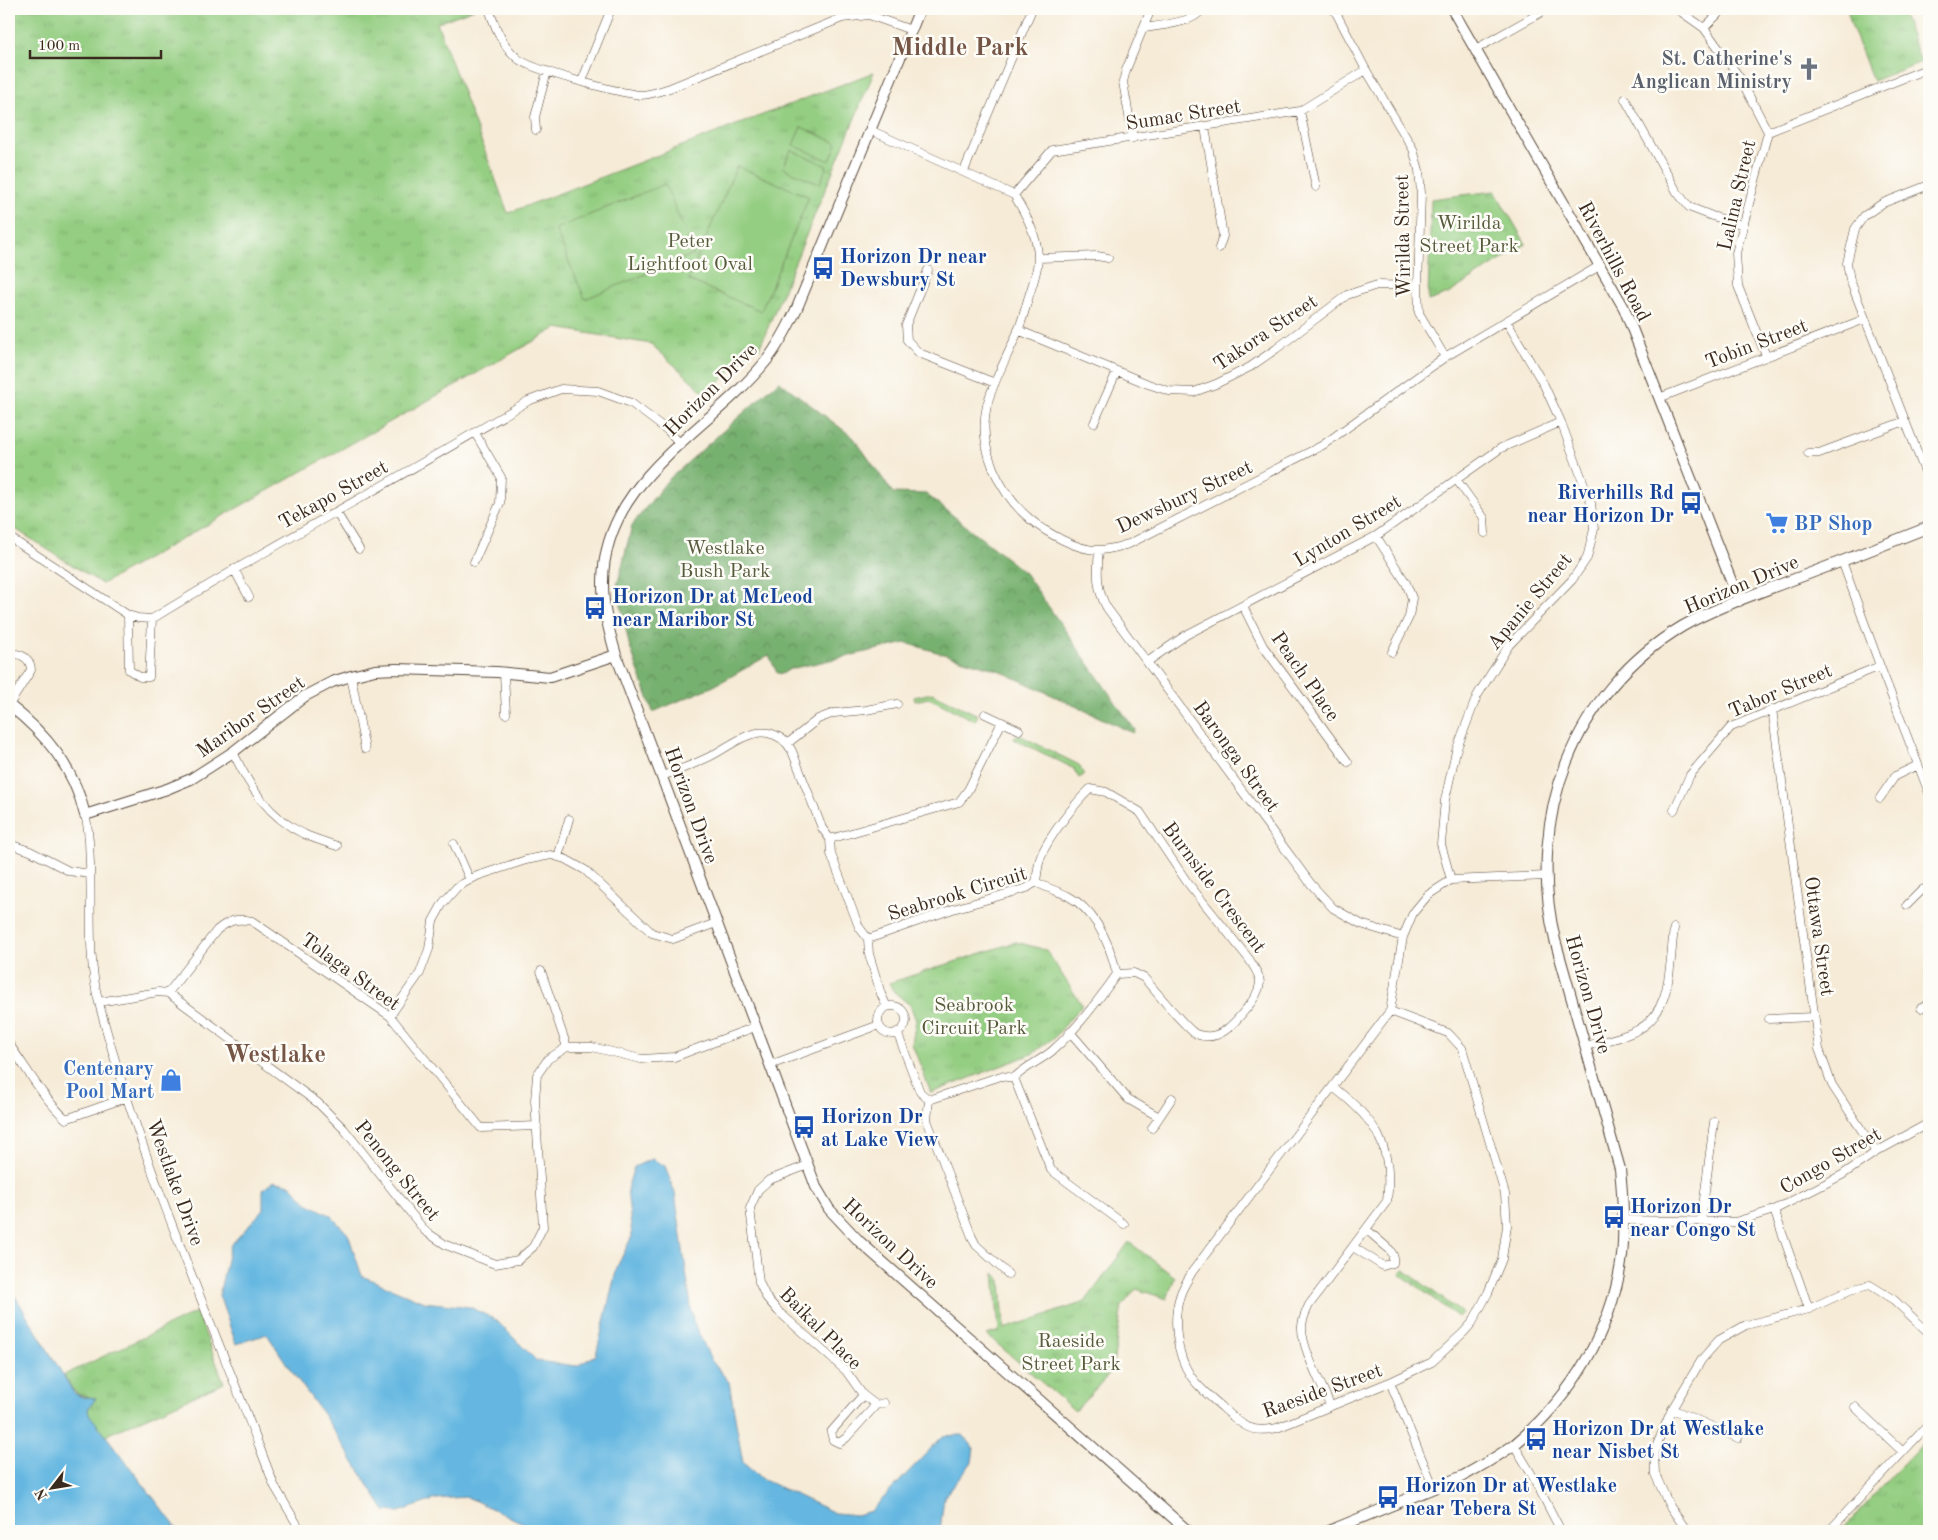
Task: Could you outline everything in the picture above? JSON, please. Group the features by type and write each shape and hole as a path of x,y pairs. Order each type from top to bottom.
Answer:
{"street":[{"path":"489,9 495,27 504,44 518,60 547,71 616,91 643,95 670,88 842,18 869,15 911,30"},
{"path":"582,81 611,9"},
{"name":"Horizon Drive","path":"920,9 797,308 779,342 753,376 680,443 641,482 622,510 609,542 604,562 603,590 605,615 616,655 716,923 822,1198 842,1224 1188,1531"},
{"path":"964,171 1032,9"},
{"path":"1134,138 1123,82 1151,9"},
{"path":"1144,28 1193,18 1200,13 1201,9"},
{"name":"Wirilda Street","path":"1334,9 1366,70 1413,149 1419,170 1421,193 1419,313 1445,357"},
{"name":"Riverhills Road","path":"1452,9 1601,265 1624,308 1739,600"},
{"path":"1476,49 1547,9"},
{"name":"Lalina Street","path":"1677,9 1704,28 1740,78 1768,132 1736,253 1738,286 1766,356"},
{"path":"1704,28 1723,9"},
{"path":"1768,132 1929,68"},
{"name":"Sumac Street","path":"1014,195 1052,150 1300,111 1366,70"},
{"path":"536,130 535,117 547,71"},
{"path":"1625,99 1677,192 1689,207 1743,225"},
{"path":"1300,111 1316,187"},
{"path":"1205,127 1223,236 1219,248"},
{"path":"870,130 1014,195"},
{"path":"1929,185 1883,203 1864,216 1856,229 1847,263 1850,280 1929,482"},
{"name":"Dewsbury Street","path":"1014,195 1024,210 1033,235 1038,258 1018,330 987,406 985,432 991,463 1003,490 1022,512 1047,533 1071,544 1098,550 1129,544 1323,445 1445,357 1601,265"},
{"path":"1038,258 1097,256 1108,258"},
{"path":"928,270 906,325 908,340 918,353 995,383"},
{"name":"Takora Street","path":"1018,330 1169,391 1194,392 1216,384 1250,367 1347,295 1378,285 1418,286"},
{"name":"Tobin Street","path":"1659,398 1865,319"},
{"name":"Apanie Street","path":"1450,880 1442,844 1445,800 1456,751 1477,696 1508,645 1572,580 1587,558 1594,530 1591,503 1561,422 1544,385 1507,322"},
{"path":"1094,424 1117,371"},
{"name":"Tekapo Street","path":"152,619 234,569 528,401 561,389 598,391 631,403 667,430 680,443"},
{"path":"1808,453 1819,453 1905,421"},
{"name":"Lynton Street","path":"1147,662 1186,635 1376,536 1501,448 1561,422"},
{"path":"474,433 501,477 500,503 474,562"},
{"path":"1456,479 1484,518 1485,533"},
{"path":"336,512 359,549"},
{"name":"Horizon Drive","path":"1329,1531 1434,1488 1484,1465 1514,1444 1552,1408 1573,1381 1590,1352 1614,1293 1621,1259 1624,1220 1620,1169 1553,932 1548,908 1546,876 1548,831 1555,793 1578,737 1612,686 1635,662 1658,644 1705,614 1929,527"},
{"path":"1376,536 1406,583 1412,598 1409,618 1392,652"},
{"path":"10,539 128,615 152,619 149,677 140,677 130,670 128,615"},
{"name":"Baronga Street","path":"1098,550 1097,580 1101,597 1311,884 1333,908 1361,924 1404,937"},
{"path":"1842,561 1929,794"},
{"path":"234,569 249,598"},
{"name":"Peach Place","path":"1244,606 1263,646 1348,762"},
{"path":"9,661 14,654 19,654 27,658 31,664 31,670 9,705"},
{"name":"Maribor Street","path":"85,815 167,789 191,779 234,752 305,696 332,682 350,676 375,670 396,670 504,673 550,677 616,655"},
{"name":"Tabor Street","path":"1674,810 1690,775 1731,727 1880,666"},
{"path":"504,673 506,714"},
{"path":"350,676 365,749"},
{"path":"662,776 707,758 747,736 767,732 779,736 787,744 818,719 834,713 866,710 897,704"},
{"name":"Westlake Drive","path":"9,705 36,728 55,750 71,775 85,815 89,839 93,968 99,1002 150,1167 274,1485 301,1531"},
{"name":"Ottawa Street","path":"1772,709 1818,1049 1832,1085 1876,1152"},
{"path":"986,714 1018,730"},
{"path":"830,839 959,802 968,790 1002,722"},
{"name":"Seabrook Circuit","path":"787,744 792,751 822,828 830,839 831,854 859,927 868,939 869,954 881,994 887,1007"},
{"path":"234,752 246,780 270,811 302,833 337,846"},
{"path":"1880,798 1895,776 1918,765"},
{"name":"Burnside Crescent","path":"1036,882 1040,858 1045,848 1080,798 1090,789 1106,792 1140,812 1187,882 1249,959 1256,970 1260,982 1256,996 1233,1026 1221,1034 1205,1037 1193,1033 1144,978 1134,974 1117,974"},
{"path":"558,857 569,819"},
{"path":"9,844 70,872 90,874"},
{"path":"454,844 470,880"},
{"path":"390,1016 420,973 429,949 433,921 443,903 457,887 470,880 526,860 551,855 586,870 652,933 673,939 716,923"},
{"path":"1450,880 1546,876"},
{"name":"Raeside Street","path":"1390,1011 1448,1033 1462,1048 1505,1194 1507,1226 1502,1259 1488,1293 1472,1322 1456,1341 1439,1356 1390,1382 1277,1428 1253,1430 1240,1423 1190,1376 1181,1354 1176,1328 1179,1297 1192,1272 1390,1011 1404,937 1413,913 1428,894 1450,880"},
{"name":"Seabrook Circuit","path":"868,939 953,908 1027,888 1036,882 1069,897 1088,912 1104,935 1117,974"},
{"path":"1907,905 1922,890 1929,887"},
{"name":"Tolaga Street","path":"168,994 217,930 226,922 237,918 252,921 390,1016 481,1128 537,1126"},
{"path":"1586,1046 1630,1034 1652,1019 1661,1007 1666,993 1674,928"},
{"path":"541,971 567,1047 592,1047 641,1059 661,1059 674,1057 756,1026"},
{"path":"1014,1078 1024,1068 1052,1051 1117,974"},
{"path":"99,1002 158,992 168,994"},
{"name":"Penong Street","path":"168,994 318,1103 344,1129 425,1231 446,1245 495,1264 518,1260 533,1247 543,1227 535,1100 536,1075 548,1059 567,1047"},
{"path":"1921,1008 1929,1004"},
{"path":"887,1007 897,1007 904,1015 904,1025 897,1032 888,1033 879,1025 879,1014 887,1007"},
{"path":"1770,1019 1814,1017"},
{"path":"770,1065 879,1025"},
{"path":"897,1032 920,1092 929,1100"},
{"path":"1070,1032 1128,1099 1159,1117"},
{"path":"9,1044 56,1110 66,1119 128,1097"},
{"path":"929,1100 1001,1076 1014,1078"},
{"path":"1014,1078 1051,1170 1124,1224"},
{"path":"1330,1405 1304,1342 1302,1327 1309,1305 1387,1201 1390,1182 1387,1158 1376,1128 1357,1105 1333,1087"},
{"path":"1152,1128 1172,1098"},
{"path":"929,1100 928,1120 972,1237 976,1245 1008,1274"},
{"path":"1700,1222 1714,1122"},
{"name":"Congo Street","path":"1624,1220 1735,1222 1774,1210 1842,1175 1876,1152 1929,1123"},
{"name":"Baikal Place","path":"808,1165 769,1180 758,1190 750,1208 759,1282 766,1297 778,1311 846,1371 863,1395 876,1405 846,1438 839,1443 833,1440 831,1432 863,1395"},
{"path":"1774,1210 1810,1309"},
{"path":"1353,1247 1383,1266 1393,1263 1393,1255 1390,1250 1367,1230"},
{"path":"1687,1531 1669,1504 1655,1474 1654,1452 1672,1409 1702,1359 1719,1340 1746,1325 1810,1309 1850,1290 1870,1284 1894,1300 1929,1333"},
{"path":"1390,1382 1434,1488"},
{"path":"876,1405 884,1403"},
{"path":"1855,1408 1903,1452"},
{"path":"1672,1409 1738,1438"},
{"path":"1829,1531 1929,1424"},
{"path":"1514,1444 1561,1531"}],"green space":[{"name":"Peter Lightfoot Oval","path":"9,9 474,9 437,23 508,213 874,72 759,349 755,346 707,395 651,344 557,328 102,584 9,525"},
{"path":"1847,9 1901,9 1921,62 1873,81"},
{"path":"801,127 837,143 830,161 793,145"},
{"path":"791,150 827,166 820,184 783,168"},
{"path":"737,166 809,197 761,311 688,280"},
{"name":"Peter Lightfoot Oval","path":"665,184 694,254 585,299 555,229"},
{"name":"Wirilda Street Park","path":"1495,191 1526,244 1448,294 1428,301 1431,199"},
{"name":"Westlake Bush Park","path":"779,381 854,438 893,493 926,494 1025,573 1135,730 1133,733 998,670 906,643 790,669 782,674 777,673 769,655 714,686 653,712 629,644 617,586 632,525 667,481"},
{"path":"932,693 978,715 975,721 929,698 915,701 914,697"},
{"path":"1017,734 1079,765 1084,775 1079,778 1073,768 1014,739"},
{"name":"Seabrook Circuit Park","path":"1016,942 1046,950 1082,1005 1056,1036 1032,1054 931,1093 912,1044 916,1020 910,1005 894,992 889,983"},
{"name":"Raeside Street Park","path":"1129,1242 1175,1277 1167,1299 1136,1289 1122,1306 1112,1371 1075,1411 987,1335 999,1331 994,1273 1001,1280 1004,1329 1085,1302"},
{"path":"1403,1269 1462,1313 1458,1317 1400,1274"},
{"path":"197,1312 224,1383 104,1436 89,1414 88,1409 96,1398 79,1395 70,1386 64,1375"},
{"path":"1929,1436 1929,1531 1840,1531"}],"water":[{"path":"652,1159 665,1166 675,1193 693,1321 711,1360 729,1382 743,1463 762,1479 835,1513 856,1515 871,1511 943,1436 963,1435 974,1448 972,1462 944,1497 940,1531 540,1531 467,1497 436,1499 399,1512 385,1511 323,1414 267,1334 236,1344 219,1295 230,1246 263,1210 263,1190 273,1181 291,1185 307,1203 330,1215 348,1234 362,1276 424,1302 470,1307 496,1320 537,1361 577,1366 596,1355 617,1267 632,1236 627,1189 634,1167"},
{"path":"9,1286 74,1393 82,1397 96,1398 88,1409 89,1414 179,1531 9,1531"}],"place":[{"name":"St. Catherine's Anglican Ministry","path":"1809,69"},
{"name":"Horizon Dr near Dewsbury St","path":"823,268"},
{"name":"Riverhills Rd near Horizon Dr","path":"1691,503"},
{"name":"BP Shop","path":"1777,523"},
{"name":"Horizon Dr at McLeod near Maribor St","path":"595,608"},
{"name":"Centenary Pool Mart","path":"171,1080"},
{"name":"Horizon Dr at Lake View","path":"804,1127"},
{"name":"Horizon Dr near Congo St","path":"1614,1217"},
{"name":"Horizon Dr at Westlake near Nisbet St","path":"1536,1439"},
{"name":"Horizon Dr at Westlake near Tebera St","path":"1388,1497"}],"district":[{"name":"Middle Park","path":"960,46"},
{"name":"Westlake","path":"275,1053"}]}
